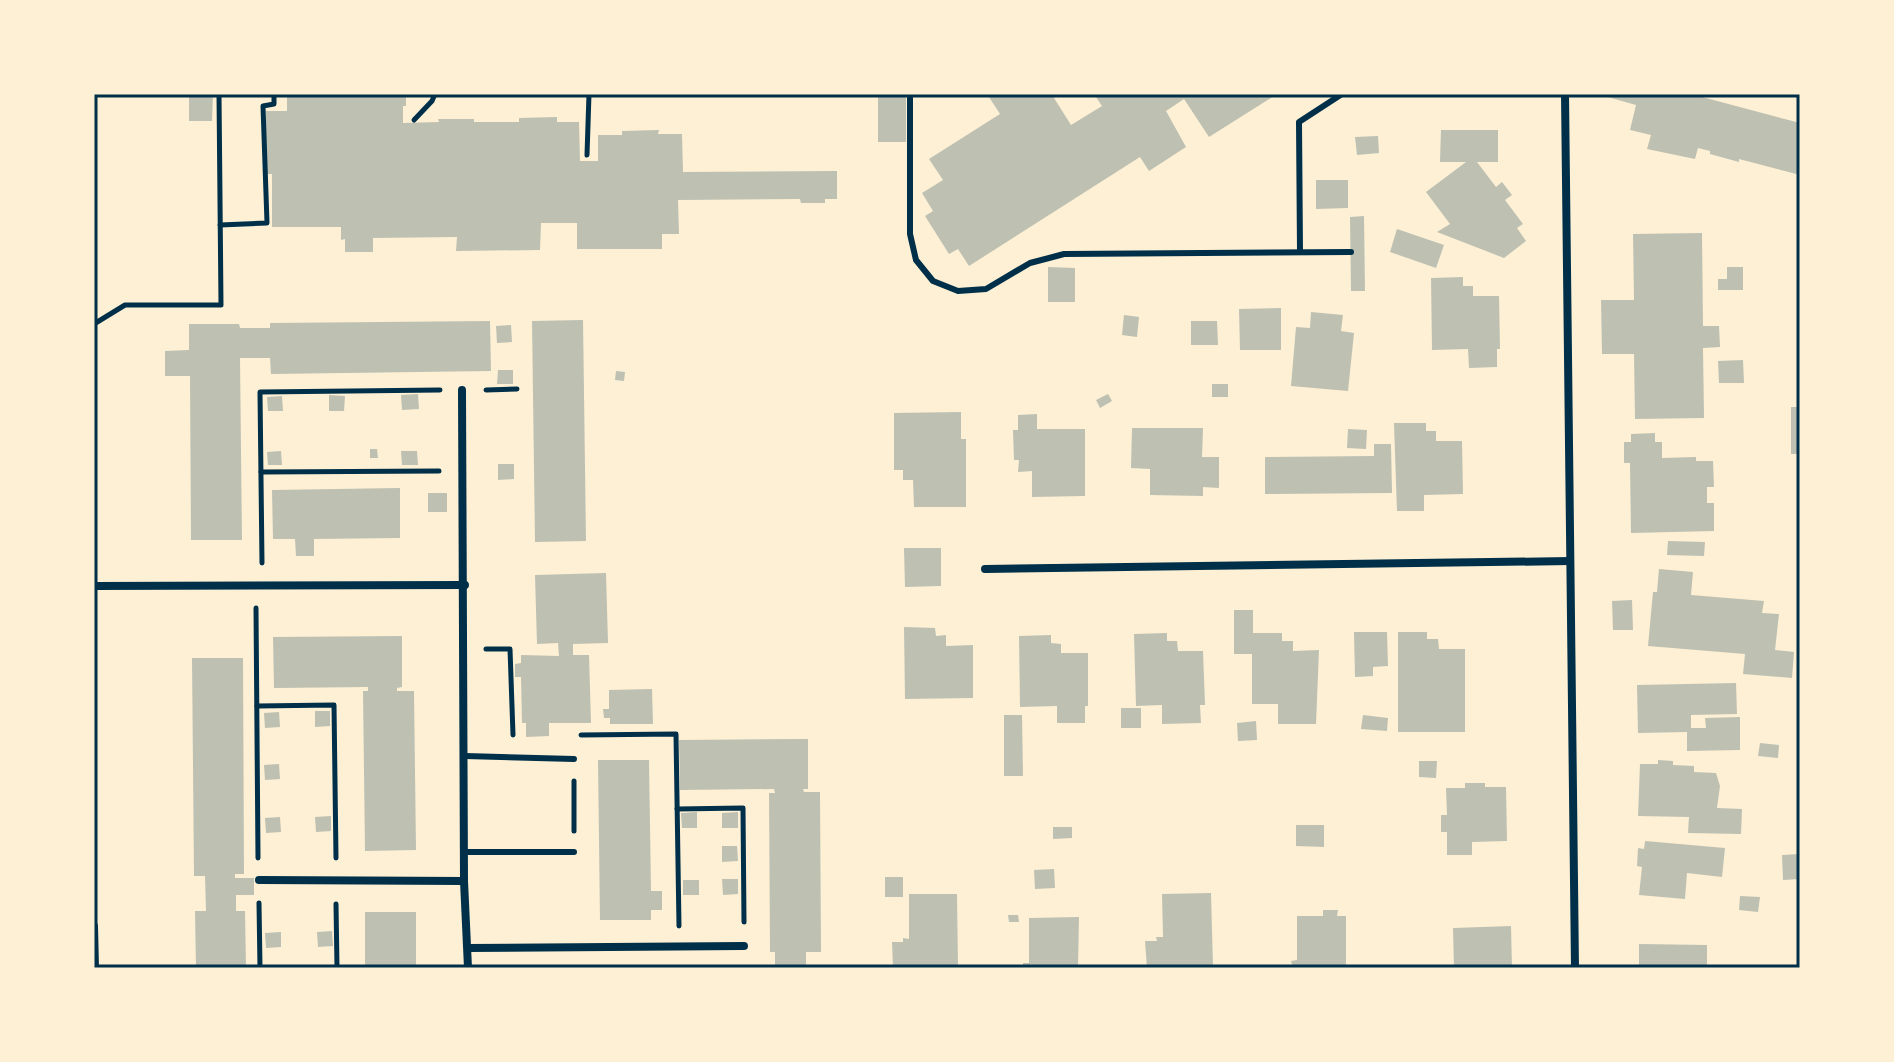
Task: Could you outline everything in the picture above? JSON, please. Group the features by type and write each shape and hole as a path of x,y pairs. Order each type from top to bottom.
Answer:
{"street":[{"path":"1565,94 1575,968"},
{"path":"462,390 464,881 468,968"},
{"path":"985,569 1570,561"},
{"path":"94,586 465,585"},
{"path":"259,880 464,881"},
{"path":"94,926 95,968"},
{"path":"468,948 744,946"}],"lane":[{"path":"910,94 910,234 916,260 933,281 958,291 986,289 1030,263 1064,254 1351,252"},
{"path":"1300,252 1299,122 1342,94"},
{"path":"465,756 574,759"},
{"path":"464,852 574,852"}],"path":[{"path":"94,324 125,305 221,305 219,94"},
{"path":"220,225 267,223 263,106 274,104 274,94"},
{"path":"414,120 435,94"},
{"path":"587,155 589,94"},
{"path":"261,472 464,471"},
{"path":"465,649 510,649 513,736"},
{"path":"257,706 334,705 337,968"},
{"path":"574,852 573,736 676,734 679,947"},
{"path":"464,737 528,736"},
{"path":"677,809 743,808 744,946"}],"building":[{"path":"189,94 213,94 212,121 189,121"},
{"path":"287,94 406,94 403,123 439,122 438,119 519,122 519,118 557,117 557,122 579,122 580,161 598,161 598,135 659,130 658,134 682,134 683,172 837,171 837,199 825,199 825,203 801,203 800,199 678,200 679,234 662,234 662,249 577,249 577,223 541,223 540,250 456,251 457,237 373,238 373,252 345,252 341,227 272,227 272,174 266,174 266,111 287,111"},
{"path":"878,94 906,94 906,142 878,142"},
{"path":"987,94 1060,94 1054,98 1071,125 1102,106 1094,94 1277,94 1209,137 1184,99 1166,111 1186,147 1149,171 1140,157 969,266 958,249 949,254 925,216 933,211 922,193 943,180 929,159 1000,114"},
{"path":"1597,94 1691,94 1800,123 1800,175 1739,159 1739,162 1698,148 1695,159 1647,149 1651,135 1630,130 1636,105"},
{"path":"1441,130 1498,130 1498,162 1477,162 1496,187 1502,182 1512,195 1505,200 1523,224 1517,228 1526,241 1504,258 1437,232 1450,224 1426,192 1466,162 1440,162"},
{"path":"1378,136 1379,153 1357,155 1355,137"},
{"path":"1316,180 1348,180 1348,208 1316,209"},
{"path":"1364,216 1365,291 1351,291 1350,217"},
{"path":"1397,229 1444,245 1436,268 1390,252"},
{"path":"1702,233 1703,326 1719,326 1720,347 1703,348 1704,418 1635,419 1634,354 1602,354 1601,300 1634,300 1633,234"},
{"path":"1048,267 1075,268 1075,302 1048,302"},
{"path":"1727,267 1743,267 1743,290 1718,290 1718,279 1727,279"},
{"path":"1463,277 1463,286 1473,286 1473,296 1499,296 1500,349 1497,349 1497,367 1469,368 1468,349 1432,350 1431,278"},
{"path":"1281,308 1281,350 1240,350 1239,309"},
{"path":"1311,312 1343,315 1341,331 1354,333 1348,391 1291,386 1296,327 1310,328"},
{"path":"1124,315 1139,317 1137,337 1122,335"},
{"path":"583,320 586,541 535,542 532,321"},
{"path":"490,321 491,371 271,374 270,358 240,358 242,540 191,540 190,376 165,376 165,351 189,350 189,324 239,324 240,328 270,328 270,323"},
{"path":"1191,321 1217,321 1218,345 1191,345"},
{"path":"511,325 512,342 497,343 496,326"},
{"path":"1743,360 1744,383 1719,383 1718,361"},
{"path":"498,370 513,370 513,384 497,384"},
{"path":"616,371 625,372 624,381 615,380"},
{"path":"1212,384 1228,384 1228,397 1212,397"},
{"path":"418,394 419,409 402,410 401,395"},
{"path":"1108,394 1112,401 1100,408 1096,400"},
{"path":"329,395 345,396 344,411 329,411"},
{"path":"282,396 283,411 268,411 267,397"},
{"path":"1791,407 1800,407 1800,454 1791,454"},
{"path":"961,412 961,439 966,439 966,507 914,507 913,480 903,480 903,470 894,470 894,413"},
{"path":"1037,414 1037,429 1085,429 1085,496 1032,497 1032,471 1018,472 1019,460 1014,460 1013,430 1018,430 1018,415"},
{"path":"1394,423 1426,423 1426,431 1436,431 1436,441 1462,441 1463,494 1424,495 1424,511 1397,511"},
{"path":"1132,428 1203,428 1202,457 1219,457 1219,488 1203,487 1203,496 1150,495 1150,469 1131,468"},
{"path":"1348,429 1367,430 1366,449 1347,448"},
{"path":"1655,433 1655,442 1662,442 1662,458 1696,457 1696,461 1713,461 1714,487 1707,487 1707,503 1714,503 1714,531 1631,533 1630,463 1624,463 1624,442 1631,442 1631,434"},
{"path":"1374,444 1391,444 1392,493 1265,494 1265,457 1374,456"},
{"path":"370,449 377,449 378,458 370,458"},
{"path":"281,451 282,465 268,465 267,452"},
{"path":"401,451 417,451 418,465 402,465"},
{"path":"498,464 514,464 514,479 498,480"},
{"path":"400,488 400,538 314,539 314,556 296,556 295,539 273,539 272,490"},
{"path":"428,493 447,493 447,512 428,512"},
{"path":"1668,541 1705,542 1704,556 1667,555"},
{"path":"904,548 941,548 941,586 905,587"},
{"path":"1659,569 1693,572 1691,595 1764,601 1762,613 1779,614 1775,650 1794,652 1792,678 1743,674 1745,654 1648,646 1653,592 1657,592"},
{"path":"606,573 608,643 573,644 573,655 589,655 591,723 549,723 549,736 526,737 526,723 522,723 521,677 515,677 515,664 521,663 521,655 559,656 558,643 537,644 535,575"},
{"path":"1632,600 1633,630 1613,630 1612,601"},
{"path":"1234,610 1253,610 1253,633 1282,633 1282,641 1293,641 1293,651 1319,650 1316,724 1278,724 1278,704 1252,704 1252,654 1234,654"},
{"path":"904,627 935,628 936,636 946,635 946,646 973,645 973,698 905,699"},
{"path":"1354,632 1387,632 1388,666 1373,667 1373,676 1355,677"},
{"path":"1398,632 1427,632 1427,639 1438,639 1439,649 1465,649 1465,732 1398,732"},
{"path":"1167,633 1167,641 1177,641 1178,651 1203,651 1205,705 1200,705 1201,723 1162,724 1162,705 1136,706 1134,634"},
{"path":"1051,635 1051,643 1061,644 1061,653 1088,653 1085,723 1057,723 1057,706 1020,707 1019,636"},
{"path":"402,636 402,687 397,691 414,691 416,850 365,851 363,691 368,691 368,687 274,688 273,637"},
{"path":"192,658 243,658 244,874 235,874 235,878 254,878 254,895 236,895 236,911 245,911 246,968 196,968 195,911 206,911 205,876 194,876"},
{"path":"1736,683 1737,714 1691,715 1691,728 1706,728 1705,718 1740,717 1740,750 1687,751 1687,732 1638,733 1637,685"},
{"path":"652,689 653,724 610,724 610,718 604,718 603,709 609,709 609,690"},
{"path":"1121,708 1141,708 1141,728 1121,728"},
{"path":"315,711 330,711 330,726 315,727"},
{"path":"279,712 280,727 265,728 264,713"},
{"path":"1004,715 1022,715 1023,776 1004,776"},
{"path":"1363,715 1388,718 1387,731 1361,729"},
{"path":"1256,721 1257,740 1238,741 1237,723"},
{"path":"808,739 808,789 803,789 804,792 820,792 821,952 806,952 806,968 775,968 775,952 770,952 769,793 775,793 774,789 680,790 679,740"},
{"path":"1760,743 1779,745 1778,758 1758,756"},
{"path":"598,760 649,760 651,891 662,891 662,910 651,910 651,920 600,920"},
{"path":"1658,760 1673,761 1673,765 1694,766 1694,772 1716,773 1720,786 1717,808 1742,809 1741,834 1688,833 1689,817 1638,816 1640,764 1658,764"},
{"path":"1419,761 1437,761 1436,778 1419,777"},
{"path":"279,764 280,779 265,780 264,765"},
{"path":"1465,783 1506,787 1507,841 1472,842 1472,855 1447,855 1447,832 1441,832 1441,815 1447,815 1446,788 1465,788"},
{"path":"697,812 697,828 682,828 681,813"},
{"path":"738,812 738,828 722,828 722,813"},
{"path":"331,816 331,831 316,832 315,817"},
{"path":"280,817 281,832 266,833 265,818"},
{"path":"1296,825 1324,825 1324,847 1296,846"},
{"path":"1053,827 1072,827 1072,838 1053,839"},
{"path":"1645,841 1725,848 1722,877 1687,873 1685,899 1639,895 1642,867 1637,866 1638,848 1644,849"},
{"path":"722,846 737,846 738,861 722,862"},
{"path":"1800,854 1800,879 1783,880 1782,855"},
{"path":"1054,869 1055,888 1035,889 1034,870"},
{"path":"885,877 903,877 903,897 885,897"},
{"path":"722,879 738,879 738,894 723,895"},
{"path":"683,880 699,880 699,895 683,895"},
{"path":"1211,893 1213,967 1147,968 1145,941 1157,941 1156,937 1163,937 1162,894"},
{"path":"909,894 957,894 958,968 893,968 892,942 909,939"},
{"path":"1740,896 1760,897 1758,912 1739,910"},
{"path":"1323,910 1338,910 1337,916 1346,916 1346,968 1280,968 1280,965 1292,965 1291,961 1297,960 1297,916 1323,916"},
{"path":"365,912 416,912 416,968 365,968"},
{"path":"1008,915 1018,915 1019,922 1009,922"},
{"path":"1079,917 1078,968 1017,968 1029,963 1029,918"},
{"path":"1511,926 1512,968 1454,968 1453,928"},
{"path":"332,931 333,946 318,947 317,932"},
{"path":"281,932 281,947 266,948 265,933"},
{"path":"1639,944 1707,945 1707,968 1639,968"}]}
